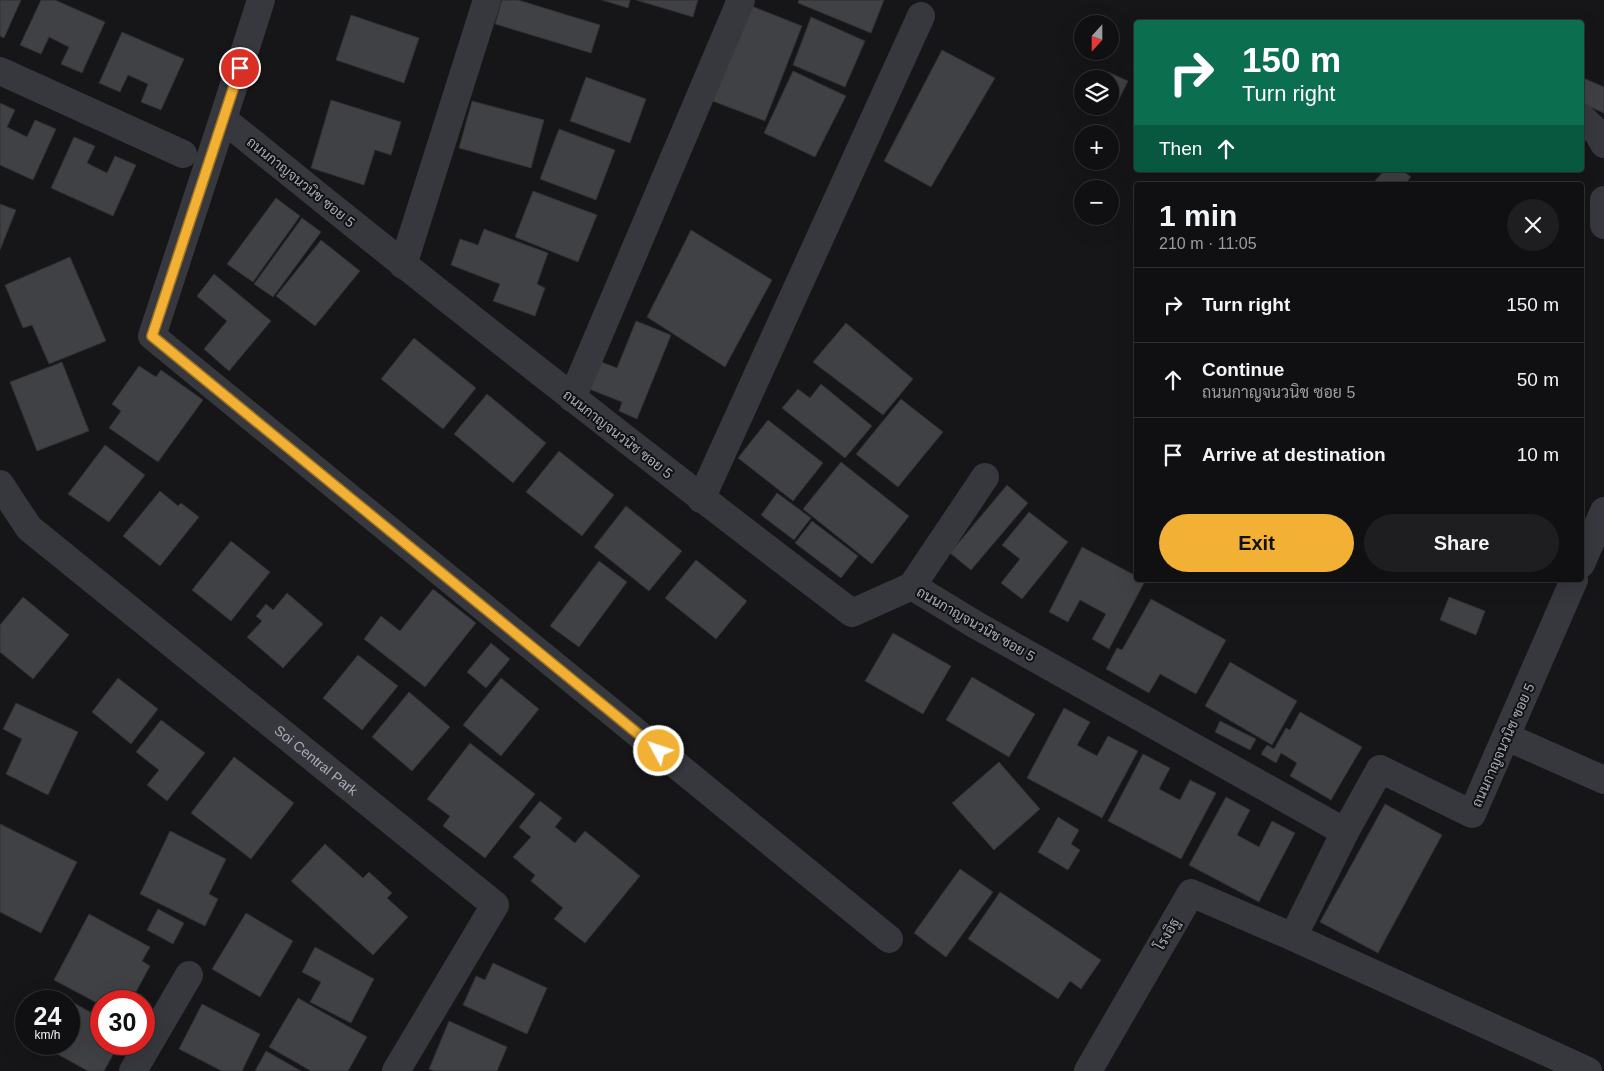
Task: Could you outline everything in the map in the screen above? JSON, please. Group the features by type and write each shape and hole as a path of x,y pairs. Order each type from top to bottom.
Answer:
{"street":[{"path":"261,0 152,336 889,939"},
{"path":"403,265 487,0"},
{"path":"572,398 741,0"},
{"path":"702,499 921,16"},
{"path":"0,71 183,154"},
{"name":"ถนนกาญจนวนิช ซอย 5","path":"223,119 403,265 572,398 852,613 912,586 976,625 1346,832 1380,769 1472,814 1573,582"},
{"path":"1584,121 1598,133 1604,144"},
{"path":"1604,200 1604,225"},
{"path":"912,586 985,477"},
{"name":"Soi Central Park","path":"0,484 29,528 495,905 396,1071"},
{"path":"1584,557 1604,511"},
{"path":"1507,737 1604,780"},
{"path":"1346,832 1293,937 1588,1071"},
{"name":"โรงอิฐ","path":"1088,1071 1191,893 1293,937"},
{"path":"133,1071 189,975"}],"building":[{"path":"0,0 21,0 4,38 0,36"},
{"path":"41,0 55,0 105,22 82,73 61,64 69,47 49,37 41,54 20,45"},
{"path":"502,0 518,0 600,25 591,53 495,24"},
{"path":"602,0 630,0 628,8"},
{"path":"636,0 698,0 693,17"},
{"path":"799,0 884,0 871,33 798,3"},
{"path":"749,5 802,26 765,121 710,100"},
{"path":"351,15 419,38 404,83 336,60"},
{"path":"811,17 865,41 845,87 793,65"},
{"path":"122,32 184,59 161,110 141,102 148,84 128,75 120,92 99,83"},
{"path":"942,50 995,78 931,187 884,161"},
{"path":"793,71 846,96 815,157 764,133"},
{"path":"586,77 646,99 630,143 570,121"},
{"path":"1119,77 1128,81 1119,99"},
{"path":"1584,78 1604,87 1604,113 1584,104"},
{"path":"331,100 401,122 391,155 375,150 364,185 311,168"},
{"path":"472,101 544,120 531,168 459,148"},
{"path":"0,103 15,110 7,127 27,137 35,120 56,129 33,180 0,165"},
{"path":"559,129 615,150 596,200 540,179"},
{"path":"74,137 95,146 87,163 107,173 115,156 136,165 113,216 51,188"},
{"path":"1383,172 1405,172 1411,177 1407,182 1374,182"},
{"path":"533,191 597,215 578,262 515,237"},
{"path":"276,198 300,216 253,282 227,264"},
{"path":"0,204 16,210 0,250"},
{"path":"302,218 321,232 273,297 254,284"},
{"path":"484,229 548,253 537,284 545,288 535,316 493,301 500,284 451,265 460,239 478,245"},
{"path":"691,230 772,280 725,367 647,317"},
{"path":"321,240 360,271 315,326 276,296"},
{"path":"70,257 106,341 49,364 32,325 23,328 5,285"},
{"path":"214,274 271,321 229,371 204,349 227,321 197,296"},
{"path":"636,321 671,335 637,419 619,411 622,402 589,389 599,361 617,368"},
{"path":"846,323 913,379 883,415 813,362"},
{"path":"414,338 476,388 443,429 381,379"},
{"path":"62,362 89,431 37,451 10,382"},
{"path":"139,366 156,377 161,370 203,400 158,462 109,428 121,411 112,404"},
{"path":"821,384 872,426 845,458 782,408 798,389 810,398"},
{"path":"487,394 546,443 513,483 454,434"},
{"path":"901,399 943,432 898,487 856,454"},
{"path":"768,420 823,463 793,501 738,458"},
{"path":"105,445 145,475 109,522 68,494"},
{"path":"559,451 614,495 582,536 526,492"},
{"path":"841,462 909,516 872,564 803,509"},
{"path":"1007,485 1028,503 971,570 950,553"},
{"path":"160,491 178,506 181,503 199,517 160,566 123,536"},
{"path":"777,493 811,518 794,540 761,515"},
{"path":"626,506 682,551 649,591 594,547"},
{"path":"1029,512 1068,542 1022,599 1001,583 1020,559 1002,545"},
{"path":"812,521 858,556 841,578 795,543"},
{"path":"231,541 270,572 231,621 192,590"},
{"path":"1082,547 1134,575 1134,582 1144,582 1109,649 1092,639 1106,614 1080,600 1068,622 1049,612"},
{"path":"696,560 747,601 716,639 665,598"},
{"path":"599,561 627,582 579,647 550,626"},
{"path":"433,589 476,623 425,687 364,639 381,616 400,631"},
{"path":"287,593 323,624 283,668 247,637 262,621 256,616 266,604 273,610"},
{"path":"23,597 69,635 33,679 0,652 0,625"},
{"path":"1449,597 1485,611 1476,635 1440,620"},
{"path":"1151,599 1226,640 1196,694 1160,674 1149,693 1106,669 1117,648 1122,650"},
{"path":"893,633 951,666 923,714 865,681"},
{"path":"491,643 510,659 486,688 467,672"},
{"path":"358,655 398,686 362,730 323,698"},
{"path":"1230,662 1297,701 1272,745 1205,706"},
{"path":"972,677 1035,714 1009,757 946,720"},
{"path":"118,678 158,709 131,744 92,712"},
{"path":"501,678 539,709 501,756 463,725"},
{"path":"409,692 450,727 412,771 372,737"},
{"path":"16,703 78,732 48,795 6,774 22,739 3,729"},
{"path":"1064,708 1090,722 1077,745 1097,756 1108,736 1138,751 1102,818 1027,778"},
{"path":"1300,712 1362,747 1331,800 1290,776 1297,763 1281,753 1276,763 1261,754 1267,745 1274,749 1286,728 1290,730"},
{"path":"161,720 205,753 167,801 147,785 159,770 136,752"},
{"path":"1220,721 1256,739 1250,750 1215,732"},
{"path":"470,743 535,794 485,858 443,826 450,816 427,799"},
{"path":"1143,754 1170,768 1159,789 1180,800 1190,780 1216,793 1181,859 1108,821"},
{"path":"234,757 294,803 251,859 191,813"},
{"path":"999,762 1040,809 994,850 952,803"},
{"path":"1226,797 1250,810 1237,835 1259,847 1272,821 1295,833 1259,902 1189,865"},
{"path":"540,801 562,818 555,827 575,843 585,831 640,876 585,943 554,919 563,908 531,881 535,875 513,857 531,837 519,827"},
{"path":"1385,804 1442,835 1378,953 1320,922"},
{"path":"1058,817 1079,830 1071,844 1080,850 1068,870 1038,852"},
{"path":"0,824 77,862 41,933 0,912"},
{"path":"170,831 226,859 209,894 218,899 205,926 140,894"},
{"path":"325,844 363,878 369,872 392,893 387,898 408,917 373,955 291,881"},
{"path":"960,869 993,892 946,957 914,933"},
{"path":"1000,892 1101,960 1081,989 1070,981 1058,999 968,939"},
{"path":"158,909 184,923 173,944 147,930"},
{"path":"246,913 293,941 260,997 212,969"},
{"path":"89,914 150,947 142,961 150,966 137,990 90,990 90,999 80,994 80,990 73,990 54,980"},
{"path":"315,947 374,979 351,1023 310,1002 321,982 302,972"},
{"path":"493,963 547,988 527,1034 463,1005 476,976 485,980"},
{"path":"298,998 367,1037 348,1071 311,1071 269,1047"},
{"path":"202,1004 260,1034 242,1071 222,1071 179,1049"},
{"path":"80,1006 90,1012 90,1055 113,1055 104,1071 88,1071 59,1055 80,1055"},
{"path":"449,1021 507,1047 497,1071 434,1071 429,1069"},
{"path":"266,1051 301,1071 255,1071"}],"route":[{"path":"240,68 152,336 659,751"}]}
